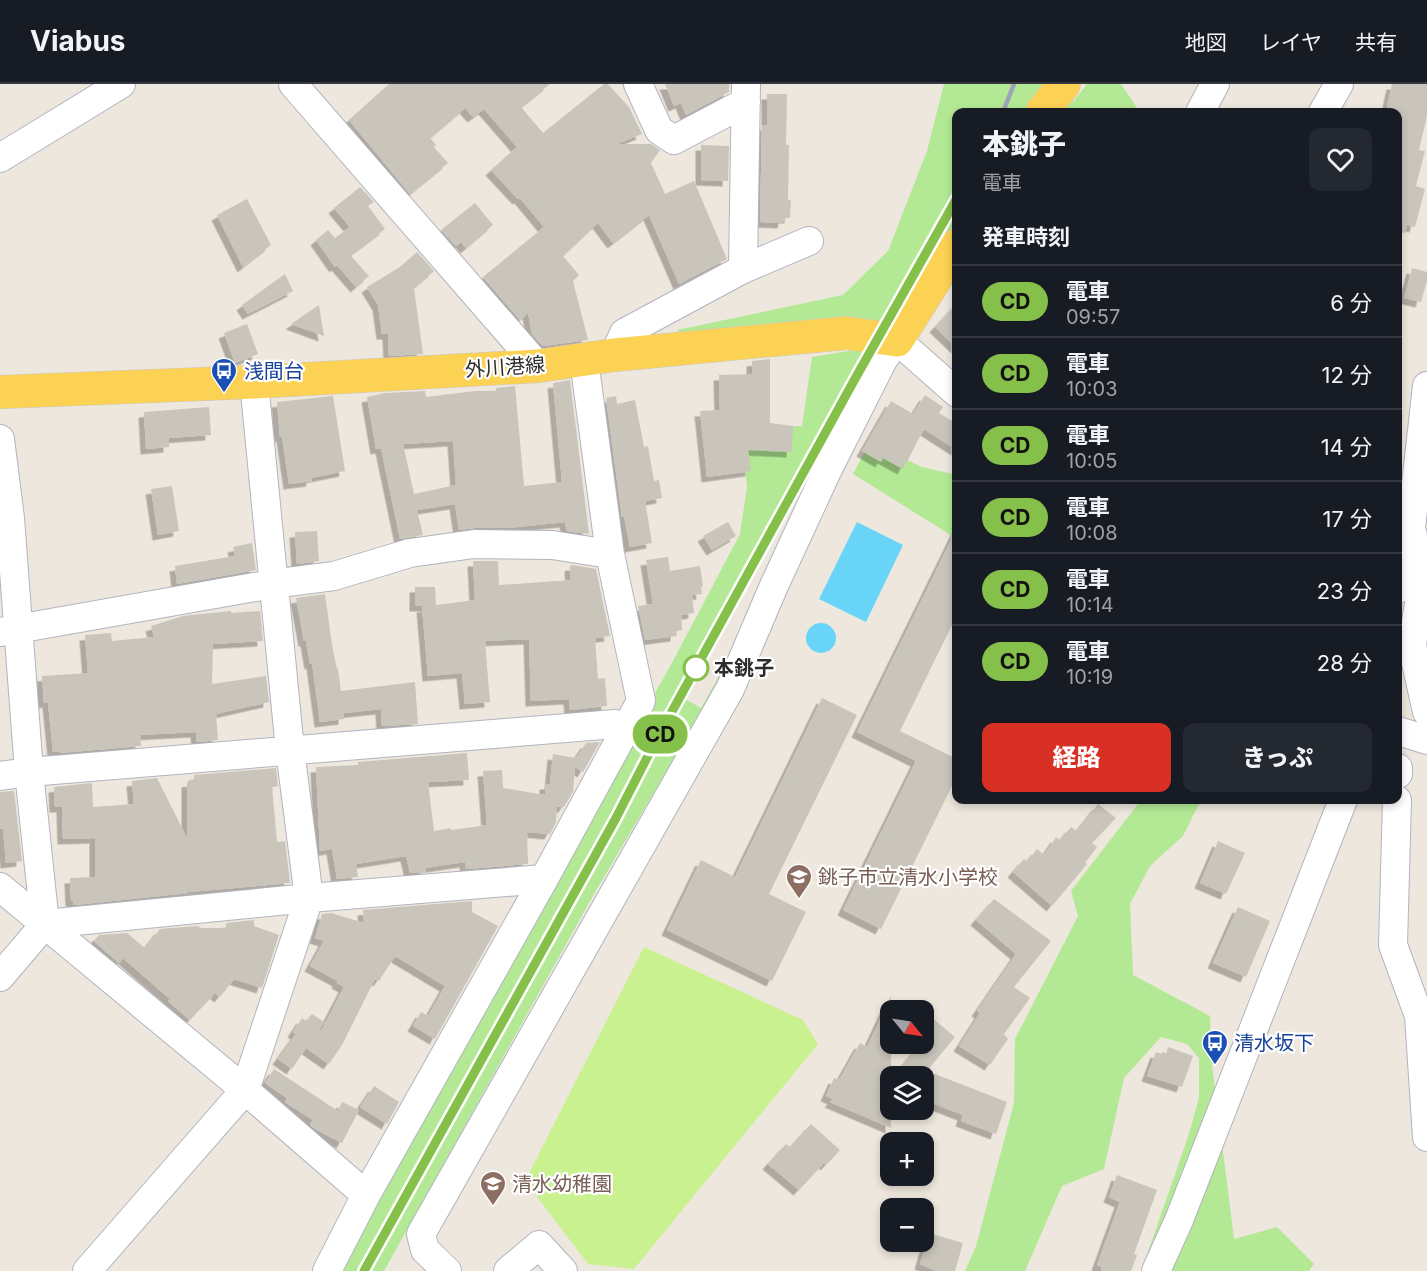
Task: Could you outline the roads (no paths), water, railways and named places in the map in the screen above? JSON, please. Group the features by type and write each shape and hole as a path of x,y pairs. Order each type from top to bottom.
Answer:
{"main road":[{"path":"1045,108 1064,84"},
{"path":"897,340 952,253"},
{"name":"外川港線","path":"0,392 254,382 538,366 846,333 897,340"}],"street":[{"path":"0,158 121,84"},
{"path":"293,84 538,366"},
{"path":"638,84 659,130 674,140 746,93"},
{"path":"1202,108 1215,84"},
{"path":"1325,108 1339,84"},
{"path":"743,270 746,93"},
{"path":"327,1271 366,1195 544,879 641,701 610,554 599,358 624,333 743,270 809,241"},
{"path":"447,1271 425,1250 421,1234 730,689 773,588 828,469 883,360 897,340 952,389"},
{"path":"87,1271 245,1090 309,897 272,584 254,382"},
{"path":"1402,548 1427,386"},
{"path":"0,439 10,518 9,630 29,772 45,924"},
{"path":"1404,527 1424,574 1412,645 1427,712"},
{"path":"9,630 272,584 334,576 410,553 474,544 552,545 610,554"},
{"path":"0,776 615,724 625,728"},
{"path":"1402,732 1427,740"},
{"path":"1156,1271 1179,1220 1341,804"},
{"path":"1397,804 1393,945 1423,1017 1419,1040 1427,1137"},
{"path":"0,977 45,924 309,897 544,879"},
{"path":"0,887 245,1090 366,1195"},
{"path":"508,1271 539,1245 563,1271"}],"water":[{"path":"857,522 903,545 866,622 819,599"},
{"path":"821,623 832,627 836,638 832,649 821,653 810,649 806,638 810,627"}],"railway":[{"path":"1005,108 1014,84"},
{"path":"364,1271 616,818 784,507 952,208"}],"train":[{"name":"CD","path":"364,1271 952,207"}],"place":[{"name":"浅間台","path":"224,394"},
{"name":"本銚子","path":"696,668"},
{"name":"銚子市立清水小学校","path":"799,900"},
{"name":"清水坂下","path":"1215,1066"},
{"name":"清水幼稚園","path":"493,1207"}]}
